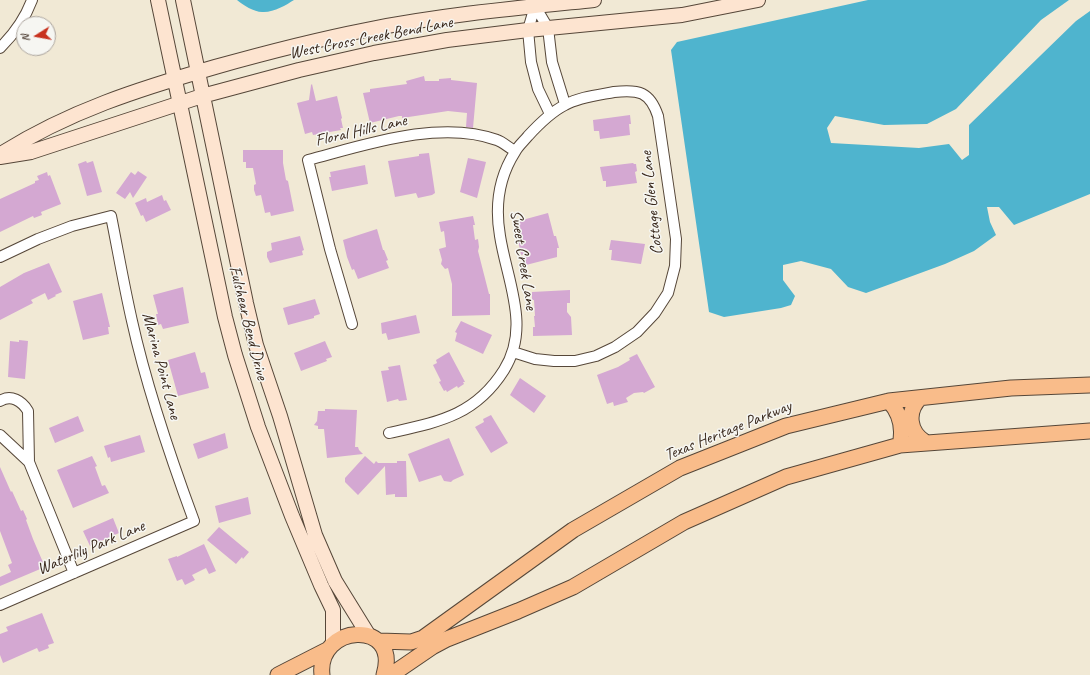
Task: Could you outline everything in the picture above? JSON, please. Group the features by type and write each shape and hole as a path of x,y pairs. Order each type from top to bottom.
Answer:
{"main road":[{"name":"Fulshear Bend Drive","path":"158,0 176,79 225,317 234,352 258,427 292,516 333,610 330,647"},
{"name":"Fulshear Bend Drive","path":"183,0 202,96 256,344 280,416 315,535 335,581 374,638"},
{"name":"West Cross Creek Bend Lane","path":"0,156 27,137 75,114 117,97 294,45 367,29 444,16 594,0"},
{"name":"West Cross Creek Bend Lane","path":"0,156 31,152 180,102 299,70 374,53 447,40 528,30 682,15 758,0"},
{"path":"234,352 256,344"},
{"name":"Texas Heritage Parkway","path":"330,647 343,637 354,634 411,642 423,638 572,530 680,468 786,426 889,401 1011,388 1090,385"},
{"path":"920,398 912,410 910,420 914,431 925,442"},
{"path":"889,401 897,411 901,423 902,437 900,444"},
{"path":"391,675 432,647 573,586 684,522 786,477 900,444 1090,431"},
{"path":"374,638 385,648 387,666 384,675"},
{"path":"278,675 330,647"},
{"path":"322,675 321,662 330,647"}],"street":[{"path":"0,48 21,22 32,0"},
{"path":"535,6 548,28 552,62 565,104"},
{"path":"535,6 528,30 533,69 538,89 550,114"},
{"name":"Sweet Creek Lane","path":"389,433 452,416 474,404 492,387 504,370 513,352 517,332 517,310 500,236 498,211 500,187 506,169 515,151 533,130 550,114 565,104 597,95 626,91 639,92 649,97"},
{"name":"Cottage Glen Lane","path":"513,352 535,359 554,361 575,361 596,356 616,347 637,332 656,312 668,293 675,266 676,239 658,116 649,97"},
{"name":"Floral Hills Lane","path":"352,324 330,249 308,160 380,141 432,132 457,132 480,135 498,140 515,151"},
{"name":"Marina Point Lane","path":"0,257 38,239 72,226 111,216 132,321 150,390 169,454 194,521"},
{"path":"0,401 9,398 18,400 24,404 28,411 30,462 74,573"},
{"path":"0,435 30,462"},
{"name":"Waterlily Park Lane","path":"0,605 194,521"}],"water":[{"path":"237,0 294,0 275,10 259,12 252,10"},
{"path":"868,0 1069,0 1041,20 956,109 927,124 884,125 835,116 827,128 831,143 919,148 949,144 962,160 969,155 969,125 1076,21 1090,11 1090,194 1014,225 999,207 987,207 990,222 996,235 974,251 945,264 866,293 848,287 831,269 801,261 783,265 783,280 795,296 791,305 724,317 709,312 671,50 677,42"}],"building":[{"path":"424,76 425,81 439,81 439,79 451,78 451,80 477,83 473,128 466,127 467,113 448,111 402,118 402,116 399,116 370,123 363,93 370,92 370,89 407,84 406,81"},
{"path":"312,84 316,101 337,96 342,118 343,128 340,128 341,130 313,135 312,132 305,134 297,103 309,100"},
{"path":"630,115 630,135 600,139 599,131 594,131 593,120"},
{"path":"243,150 283,150 283,163 286,180 288,181 294,211 271,216 270,212 265,213 261,195 256,196 254,190 254,185 256,184 253,168 246,168 246,162 243,162"},
{"path":"429,153 435,193 418,198 416,193 395,197 388,161"},
{"path":"468,158 486,162 477,198 460,192"},
{"path":"86,161 87,163 93,161 102,192 87,196 78,164"},
{"path":"633,163 636,164 637,171 635,172 637,183 606,187 606,181 603,181 600,167"},
{"path":"365,165 368,184 332,191 329,177 331,177 330,172"},
{"path":"138,171 147,177 133,198 130,192 125,199 116,193 131,172 135,175"},
{"path":"47,172 48,176 50,175 61,204 41,212 42,215 34,218 33,216 0,232 0,199 35,183 35,181 39,180 37,176"},
{"path":"162,195 164,201 166,200 171,210 146,222 143,215 141,216 135,203 146,198 147,202"},
{"path":"548,213 559,248 557,248 557,257 526,265 524,254 521,255 515,222"},
{"path":"473,216 475,225 473,225 475,240 478,239 478,251 490,294 490,315 452,316 452,284 448,268 445,269 441,264 442,260 439,249 446,247 444,231 441,232 439,222"},
{"path":"377,229 383,250 388,260 386,261 389,268 358,279 354,269 352,270 347,257 343,240"},
{"path":"300,236 304,250 302,251 303,255 270,263 267,257 267,252 272,250 271,243"},
{"path":"611,240 645,244 641,264 611,260 612,250 609,250"},
{"path":"49,263 62,292 48,300 45,293 31,300 33,303 0,320 0,287 24,273"},
{"path":"183,287 189,323 163,329 161,324 158,325 156,314 158,314 153,295"},
{"path":"570,290 570,303 567,303 567,312 571,317 572,335 533,336 535,316 532,292"},
{"path":"102,293 110,327 108,327 109,334 83,340 73,301"},
{"path":"315,299 320,314 314,316 314,318 288,325 283,308"},
{"path":"416,315 420,333 388,340 386,333 382,334 381,323"},
{"path":"461,321 492,335 483,354 455,341 457,333 455,332"},
{"path":"19,340 28,341 25,379 8,377 10,341 19,342"},
{"path":"325,341 332,357 326,359 327,361 301,371 294,353"},
{"path":"195,352 201,373 205,372 209,388 178,396 168,360"},
{"path":"449,352 465,382 463,382 464,384 458,388 457,386 447,392 446,390 444,391 439,382 441,381 433,365 437,363 436,360"},
{"path":"637,354 655,387 644,393 634,393 626,398 628,402 614,406 613,402 607,404 597,375 618,367 630,360 629,358"},
{"path":"400,365 407,400 399,401 398,399 387,402 381,371 389,370 388,367"},
{"path":"520,378 546,396 534,413 510,395"},
{"path":"325,409 357,410 355,447 358,447 363,454 327,458 324,429 318,429 318,426 314,425 317,421 318,411 325,411"},
{"path":"491,415 508,443 491,453 475,427 484,422 483,419"},
{"path":"78,416 84,431 55,443 49,428"},
{"path":"225,433 228,448 198,459 193,444"},
{"path":"140,435 145,452 111,462 104,446"},
{"path":"449,438 464,475 451,482 444,481 441,475 419,482 408,454"},
{"path":"92,456 97,466 95,467 102,486 105,485 109,493 73,508 57,470"},
{"path":"365,456 374,464 376,461 378,463 397,463 397,461 406,461 407,497 395,497 395,494 386,495 385,466 358,495 345,482 345,478"},
{"path":"0,467 21,511 23,510 45,567 0,586 0,577 11,572 8,565 12,563 0,531"},
{"path":"248,497 251,514 219,523 215,506"},
{"path":"113,518 119,533 90,546 83,531"},
{"path":"219,527 249,552 236,564 207,540"},
{"path":"204,544 216,571 209,574 206,568 192,575 195,580 185,585 182,579 177,581 168,559 177,557"},
{"path":"42,613 54,643 48,645 49,648 39,652 37,648 3,663 0,655 0,634 8,631 6,627"}]}
